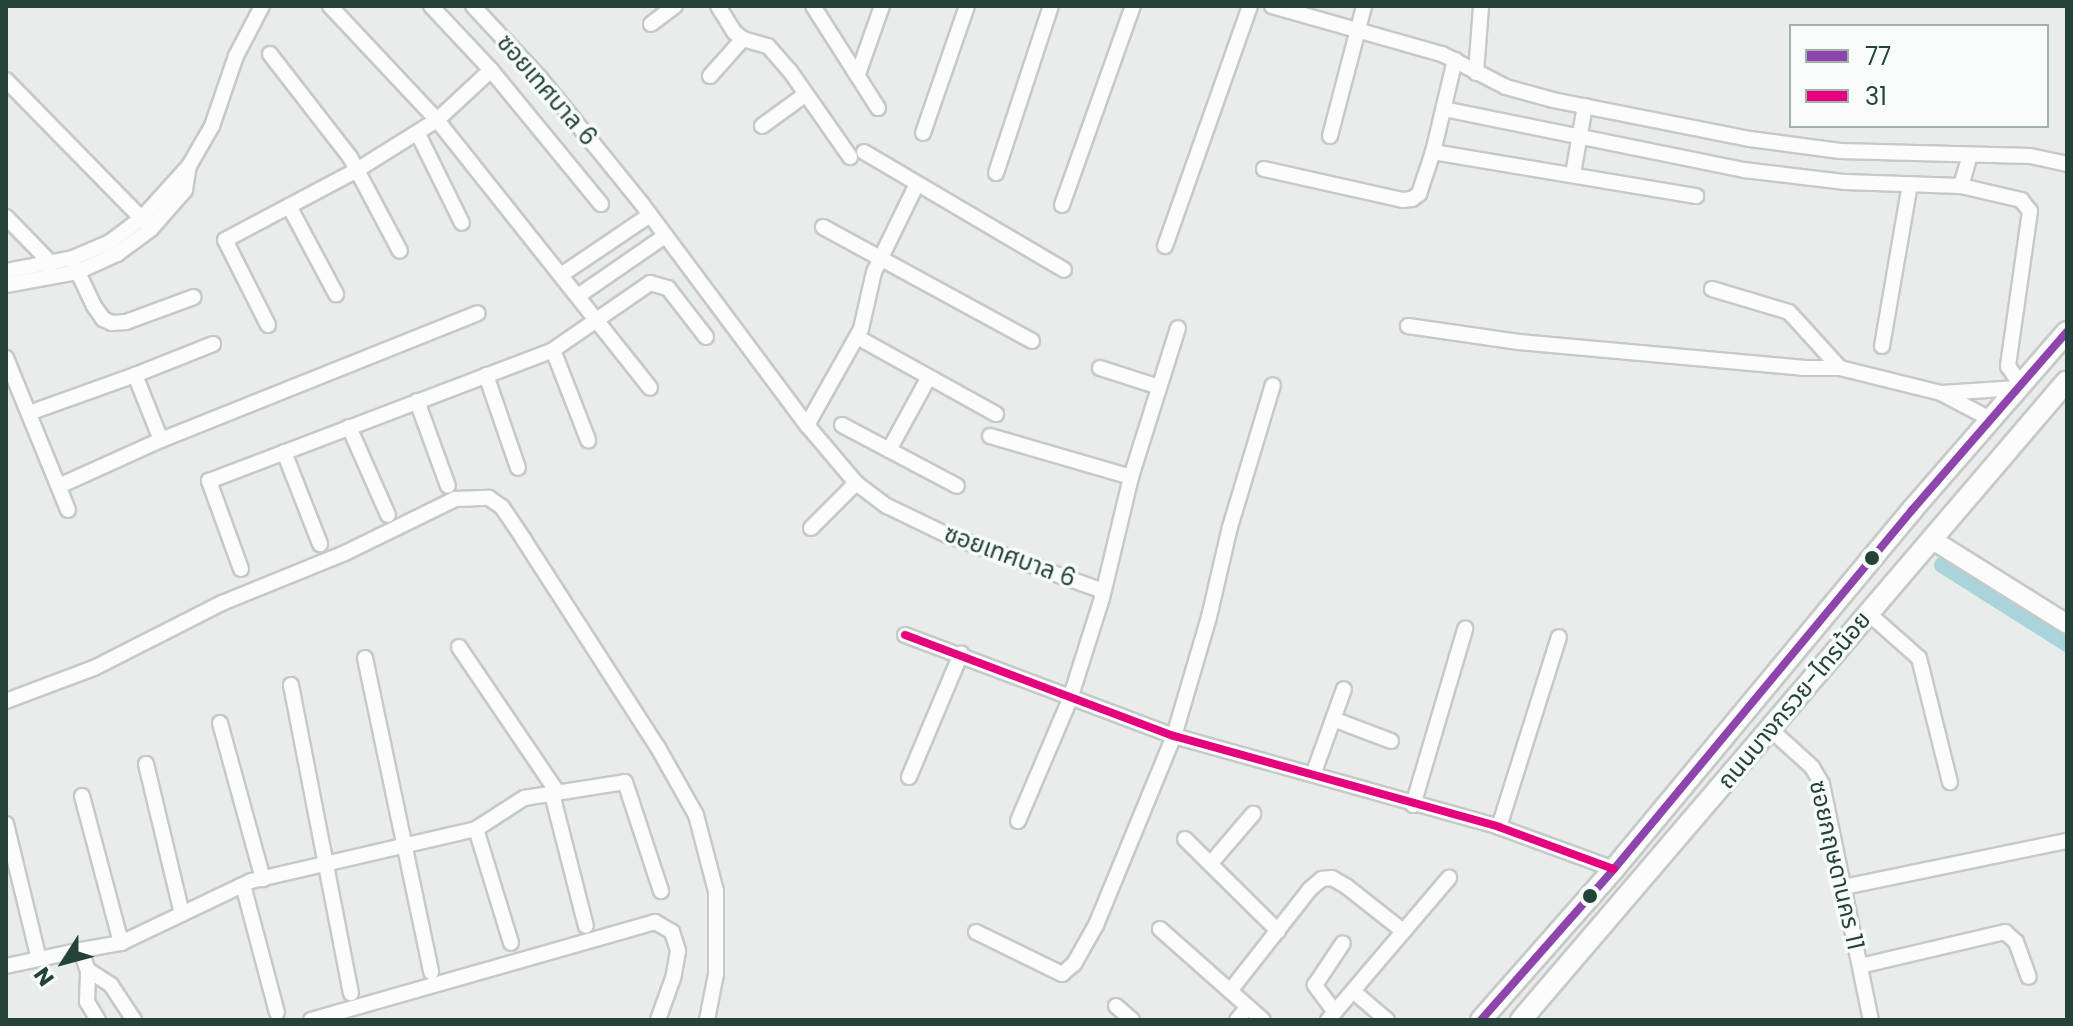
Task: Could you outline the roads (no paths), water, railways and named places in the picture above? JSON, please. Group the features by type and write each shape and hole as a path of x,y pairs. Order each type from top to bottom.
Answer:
{"main road":[{"name":"ถนนบางกรวย-ไทรน้อย","path":"1481,1020 1614,869 1912,510 2067,332"},
{"name":"ถนนบางกรวย-ไทรน้อย","path":"1521,1020 2067,381"},
{"path":"1714,750 1736,768"}],"street":[{"path":"6,285 117,254 185,190 189,166 212,126 236,56 262,6"},
{"path":"330,6 437,120 650,388"},
{"path":"431,6 491,70 601,204"},
{"name":"ซอยเทศบาล 6","path":"473,6 540,78 650,215 807,425 856,483 887,506 947,535 1103,591 1070,699 1018,821"},
{"path":"651,24 675,6"},
{"path":"718,6 734,32 743,39 768,46 857,155 917,184 1064,270"},
{"path":"813,6 878,108"},
{"path":"858,74 882,6"},
{"path":"923,133 967,6"},
{"path":"996,173 1051,6"},
{"path":"1062,205 1133,6"},
{"path":"1165,246 1250,6"},
{"path":"1272,6 1455,60 1506,87 1750,139 1840,151 2030,156 2067,164"},
{"path":"1330,136 1364,6"},
{"path":"1476,73 1481,6"},
{"path":"710,76 743,39"},
{"path":"270,54 357,170 400,251"},
{"path":"1264,169 1403,200 1419,194 1433,152 1455,60"},
{"path":"268,325 225,240 418,134 491,70"},
{"path":"6,80 147,224"},
{"path":"762,126 806,94"},
{"path":"1573,174 1585,106"},
{"path":"1444,109 1744,170 1845,182 1961,186 2021,200 2030,211 2008,366 2020,386 1941,393"},
{"path":"418,134 462,223"},
{"path":"1433,152 1696,196"},
{"path":"1961,186 1970,155"},
{"path":"807,425 857,337 880,257 917,184"},
{"path":"1882,346 1910,184"},
{"path":"289,206 336,294"},
{"path":"561,275 650,215"},
{"path":"6,217 45,257 49,272"},
{"path":"823,227 1032,341"},
{"path":"578,296 665,236"},
{"path":"75,265 94,306 103,319 112,323 126,322 194,297"},
{"path":"6,271 49,272"},
{"path":"241,569 209,481 553,350 650,283 668,288 706,337"},
{"path":"1712,289 1789,312 1840,368"},
{"path":"59,486 161,440 478,313"},
{"path":"1408,326 1519,342 1803,368 1840,368 1941,393 1992,420"},
{"path":"1103,591 1131,477 1178,328"},
{"path":"857,337 996,414"},
{"path":"29,413 213,344"},
{"path":"553,350 588,440"},
{"path":"6,358 68,510"},
{"path":"1100,368 1159,387"},
{"path":"135,375 161,440"},
{"path":"486,375 518,468"},
{"path":"889,450 929,377"},
{"path":"976,932 1062,974 1068,972 1096,925 1174,736 1209,617 1230,527 1273,385"},
{"path":"417,401 448,486"},
{"path":"842,425 957,486"},
{"path":"349,427 388,515"},
{"path":"990,436 1131,477"},
{"path":"284,452 320,544"},
{"path":"811,528 856,483"},
{"path":"6,701 94,668 222,603 345,553 455,499 489,498 502,507 657,746 696,815 716,891 716,974 712,1009 707,1020"},
{"path":"1931,539 2067,624"},
{"path":"1867,612 1919,658 1950,782"},
{"path":"1413,805 1465,629"},
{"path":"905,635 1174,736 1499,827 1614,869"},
{"path":"1499,827 1559,637"},
{"path":"459,647 555,793 586,926"},
{"path":"909,777 961,654"},
{"path":"365,658 431,972"},
{"path":"291,685 351,993"},
{"path":"1313,775 1344,689"},
{"path":"1333,719 1391,741"},
{"path":"220,723 263,879"},
{"name":"ซอยกฤษดานคร 11","path":"1769,728 1818,776 1871,1020"},
{"path":"146,764 182,914"},
{"path":"6,966 121,943 243,885 263,879 476,829 524,798 625,782 661,891"},
{"path":"82,796 121,943"},
{"path":"1211,863 1253,814"},
{"path":"6,824 39,959"},
{"path":"476,829 511,943"},
{"path":"1185,839 1278,931"},
{"path":"1844,887 2067,841"},
{"path":"1230,991 1310,889 1322,879 1332,878 1403,931"},
{"path":"1343,943 1315,985 1331,1016 1449,878"},
{"path":"243,885 277,1013"},
{"path":"311,1020 655,922 672,932 678,951 673,978 658,1020"},
{"path":"1160,929 1263,1020"},
{"path":"1860,966 2005,932 2016,942 2029,977"},
{"path":"81,950 88,971 87,1002 98,1020"},
{"path":"88,971 111,985 134,1020"},
{"path":"1353,991 1387,1020"},
{"path":"1116,1006 1132,1020"},
{"path":"1237,1020 1248,1007"}],"waterway":[{"path":"1942,565 2067,644"}]}
